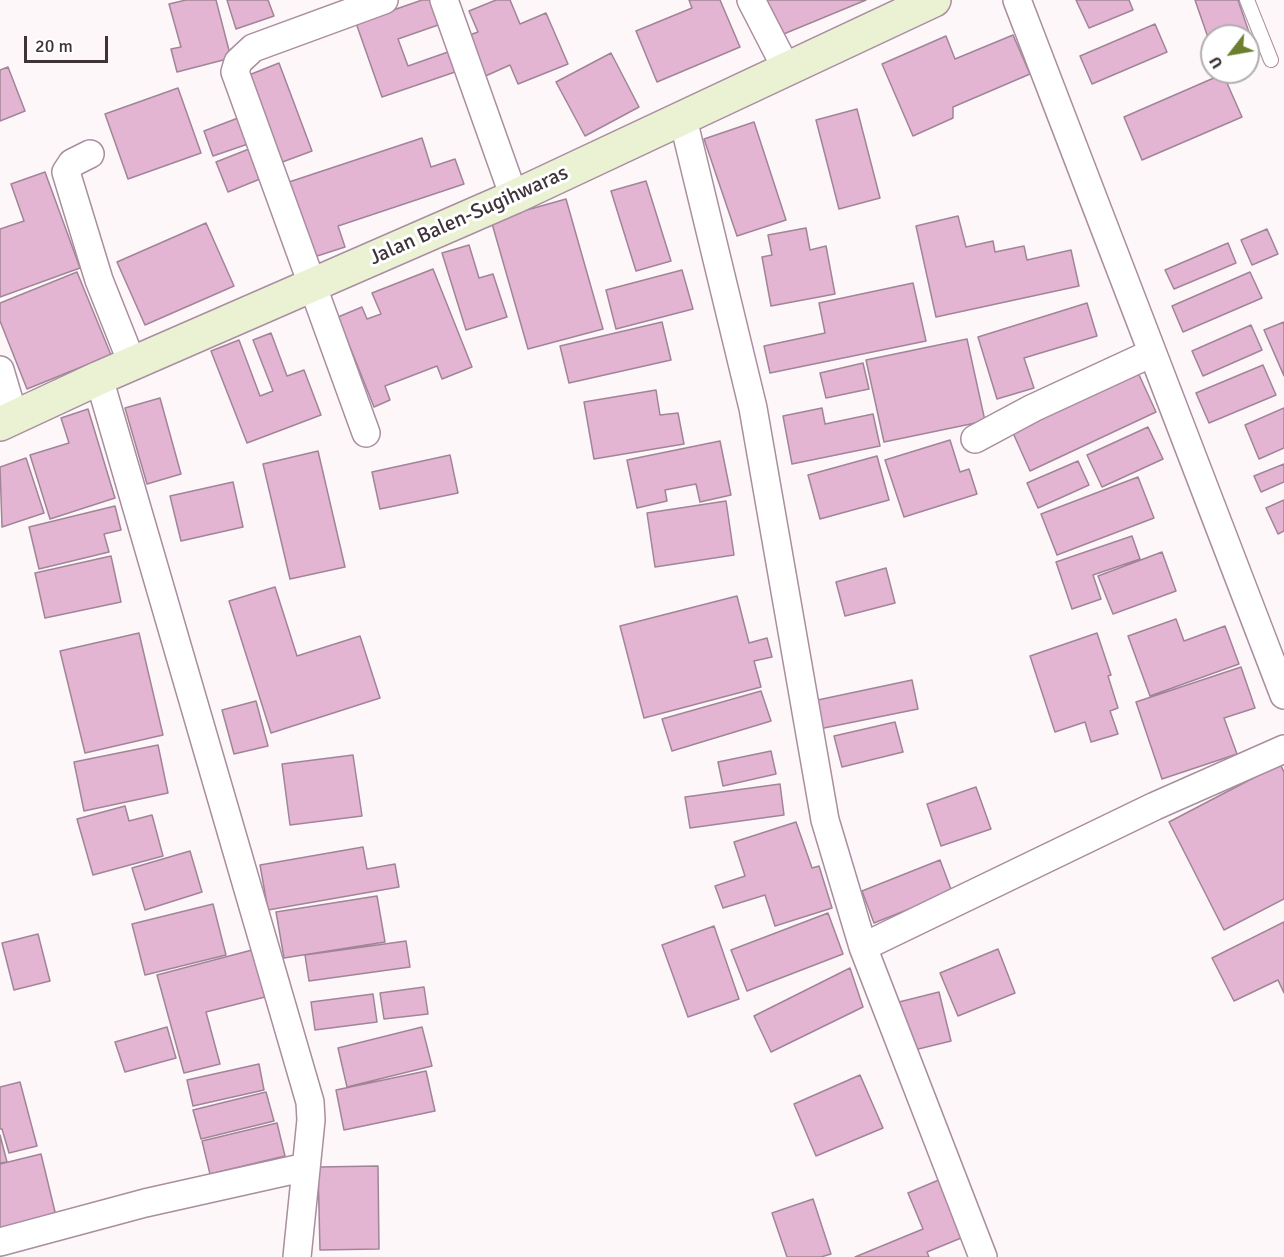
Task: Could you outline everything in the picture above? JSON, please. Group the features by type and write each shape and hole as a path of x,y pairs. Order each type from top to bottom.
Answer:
{"street":[{"path":"366,433 237,84 235,72 237,62 253,48 384,0"},
{"path":"444,0 514,197"},
{"path":"751,0 787,70"},
{"name":"Jalan Balen-Sugihwaras","path":"7,421 132,363 514,197 934,0"},
{"path":"1017,0 1284,695"},
{"path":"683,119 753,408 825,820 863,946 983,1257"},
{"path":"90,154 72,163 66,172 99,280 132,363"},
{"path":"975,439 1033,408 1152,353"},
{"path":"0,370 7,421"},
{"path":"99,378 303,1079 311,1120 297,1257"},
{"path":"863,946 1155,806 1284,749"},
{"path":"0,1242 145,1203 306,1167"}],"lane":[{"path":"1247,0 1271,60"}],"building":[{"path":"186,0 216,0 231,58 177,72 171,49 181,47 169,4"},
{"path":"227,0 268,0 274,16 236,29"},
{"path":"422,0 433,0 441,24 398,39 408,66 448,52 455,72 382,97 356,23"},
{"path":"496,0 510,0 520,24 546,13 568,64 518,84 510,65 481,78 464,37 478,32 469,11"},
{"path":"689,0 720,0 740,47 657,82 636,31 692,8"},
{"path":"758,0 866,0 774,38"},
{"path":"1076,0 1129,0 1133,10 1089,28"},
{"path":"1195,0 1238,0 1246,24 1203,24"},
{"path":"1155,24 1167,52 1092,84 1080,56"},
{"path":"1013,35 1030,74 953,107 953,118 913,136 882,64 946,36 955,59"},
{"path":"611,53 639,107 585,136 556,82"},
{"path":"279,63 312,151 277,164 244,77"},
{"path":"8,67 25,111 0,121 0,70"},
{"path":"1200,84 1227,84 1242,117 1142,160 1124,117"},
{"path":"178,88 201,153 128,179 105,114"},
{"path":"857,109 880,198 839,209 816,120"},
{"path":"238,118 248,144 213,156 204,131"},
{"path":"754,122 786,220 737,236 704,139"},
{"path":"422,138 431,167 455,159 464,184 338,226 345,247 311,258 286,183"},
{"path":"249,149 260,179 228,192 216,162"},
{"path":"45,172 80,268 0,297 0,229 24,221 11,184"},
{"path":"646,181 671,261 636,271 611,191"},
{"path":"566,199 603,329 528,349 491,220"},
{"path":"958,216 966,247 993,241 995,252 1024,246 1027,260 1071,250 1079,286 936,317 916,226"},
{"path":"206,223 234,286 145,325 117,262"},
{"path":"806,228 810,250 826,246 835,294 771,306 762,257 772,255 768,235"},
{"path":"1267,229 1278,254 1252,265 1241,240"},
{"path":"1228,243 1236,263 1174,289 1165,270"},
{"path":"469,245 479,278 493,274 507,317 466,330 442,253"},
{"path":"433,269 472,367 442,379 437,366 385,386 390,400 374,407 338,317 362,307 367,319 381,314 372,293"},
{"path":"682,270 693,309 616,329 606,290"},
{"path":"77,272 111,355 27,389 0,321 0,303"},
{"path":"1250,272 1262,298 1183,332 1172,306"},
{"path":"913,283 926,341 770,373 764,346 825,333 819,303"},
{"path":"1087,303 1097,336 1024,358 1034,388 997,399 978,337"},
{"path":"662,322 671,360 569,383 560,346"},
{"path":"1284,322 1284,376 1264,330"},
{"path":"1251,325 1262,350 1203,376 1192,351"},
{"path":"271,333 287,376 304,370 321,415 247,443 211,351 239,340 260,396 273,391 253,340"},
{"path":"967,339 985,421 884,442 866,360"},
{"path":"863,363 869,389 826,398 820,373"},
{"path":"1263,365 1276,395 1209,423 1196,393"},
{"path":"1135,366 1156,412 1030,471 1009,424"},
{"path":"656,390 660,415 678,413 684,444 594,459 584,402"},
{"path":"160,398 181,474 147,484 125,408"},
{"path":"822,408 825,424 873,414 880,446 792,464 783,416"},
{"path":"1284,408 1284,448 1259,459 1245,425"},
{"path":"88,409 115,498 50,519 30,455 69,443 61,418"},
{"path":"1148,427 1163,459 1102,487 1087,455"},
{"path":"950,440 960,472 969,469 977,494 904,517 885,460"},
{"path":"720,441 731,495 700,502 696,484 665,490 667,501 637,508 627,460"},
{"path":"318,451 345,567 290,579 263,464"},
{"path":"450,455 458,493 380,509 372,472"},
{"path":"877,456 889,500 820,519 808,475"},
{"path":"26,458 44,513 2,527 0,467"},
{"path":"1078,461 1089,485 1038,508 1027,483"},
{"path":"1284,464 1284,482 1261,492 1254,476"},
{"path":"1138,477 1154,518 1057,555 1041,514"},
{"path":"233,482 243,527 181,541 170,496"},
{"path":"1284,500 1284,531 1278,534 1266,508"},
{"path":"726,501 734,555 655,567 647,513"},
{"path":"115,506 121,530 104,534 109,552 39,569 29,527"},
{"path":"1132,536 1140,559 1093,575 1101,599 1072,609 1056,562"},
{"path":"1162,552 1176,591 1113,614 1098,576"},
{"path":"111,556 121,602 45,618 35,573"},
{"path":"886,568 895,603 845,616 836,582"},
{"path":"275,587 297,656 360,636 380,698 271,733 229,601"},
{"path":"737,596 749,643 767,638 772,657 754,661 761,687 644,718 620,626"},
{"path":"1176,619 1184,641 1225,626 1239,664 1150,696 1128,636"},
{"path":"139,633 163,735 85,753 60,651"},
{"path":"1097,633 1111,675 1108,676 1118,708 1110,711 1118,734 1091,742 1085,722 1055,732 1030,656"},
{"path":"1241,667 1255,708 1224,718 1237,754 1162,779 1136,702"},
{"path":"912,680 918,709 819,729 813,701"},
{"path":"761,691 771,721 672,751 662,719"},
{"path":"256,701 268,746 234,754 222,710"},
{"path":"895,722 903,752 842,767 834,736"},
{"path":"158,745 168,793 84,811 74,762"},
{"path":"771,751 776,774 723,786 718,762"},
{"path":"353,755 362,816 290,825 282,764"},
{"path":"1280,764 1284,772 1284,899 1224,930 1169,822"},
{"path":"780,784 784,815 690,828 685,797"},
{"path":"976,787 991,829 941,846 927,804"},
{"path":"125,806 129,821 152,815 163,856 93,875 77,819"},
{"path":"796,822 812,868 819,866 832,908 775,926 765,895 723,908 715,886 745,876 734,842"},
{"path":"363,847 367,869 395,864 399,887 268,910 260,865"},
{"path":"190,851 202,892 145,910 132,868"},
{"path":"940,860 952,892 874,923 862,891"},
{"path":"377,896 385,942 284,958 276,912"},
{"path":"213,904 226,955 145,975 132,924"},
{"path":"828,913 843,954 747,991 731,950"},
{"path":"1284,922 1284,993 1278,980 1234,1001 1212,958"},
{"path":"714,926 739,999 688,1017 662,945"},
{"path":"38,934 50,981 14,990 2,943"},
{"path":"406,941 410,967 309,981 305,955"},
{"path":"998,949 1015,993 958,1016 940,973"},
{"path":"252,950 265,997 206,1012 220,1064 184,1073 157,975"},
{"path":"850,968 863,1007 771,1052 754,1016"},
{"path":"424,987 428,1014 384,1019 380,993"},
{"path":"939,992 951,1041 906,1052 895,1003"},
{"path":"373,994 377,1022 315,1030 311,1002"},
{"path":"167,1027 176,1058 125,1072 115,1042"},
{"path":"422,1027 432,1066 347,1087 338,1048"},
{"path":"259,1064 264,1090 193,1106 187,1080"},
{"path":"426,1071 435,1111 344,1130 336,1090"},
{"path":"860,1075 883,1128 816,1156 794,1104"},
{"path":"20,1082 37,1146 9,1153 2,1129 0,1129 0,1087"},
{"path":"266,1092 274,1121 201,1139 193,1110"},
{"path":"277,1123 285,1156 210,1174 202,1141"},
{"path":"0,1135 7,1162 0,1163"},
{"path":"41,1154 56,1216 0,1230 0,1164"},
{"path":"378,1166 379,1249 320,1250 318,1167"},
{"path":"941,1179 966,1236 927,1252 929,1257 855,1257 923,1229 908,1193"},
{"path":"813,1199 831,1254 821,1257 787,1257 772,1213"}]}
